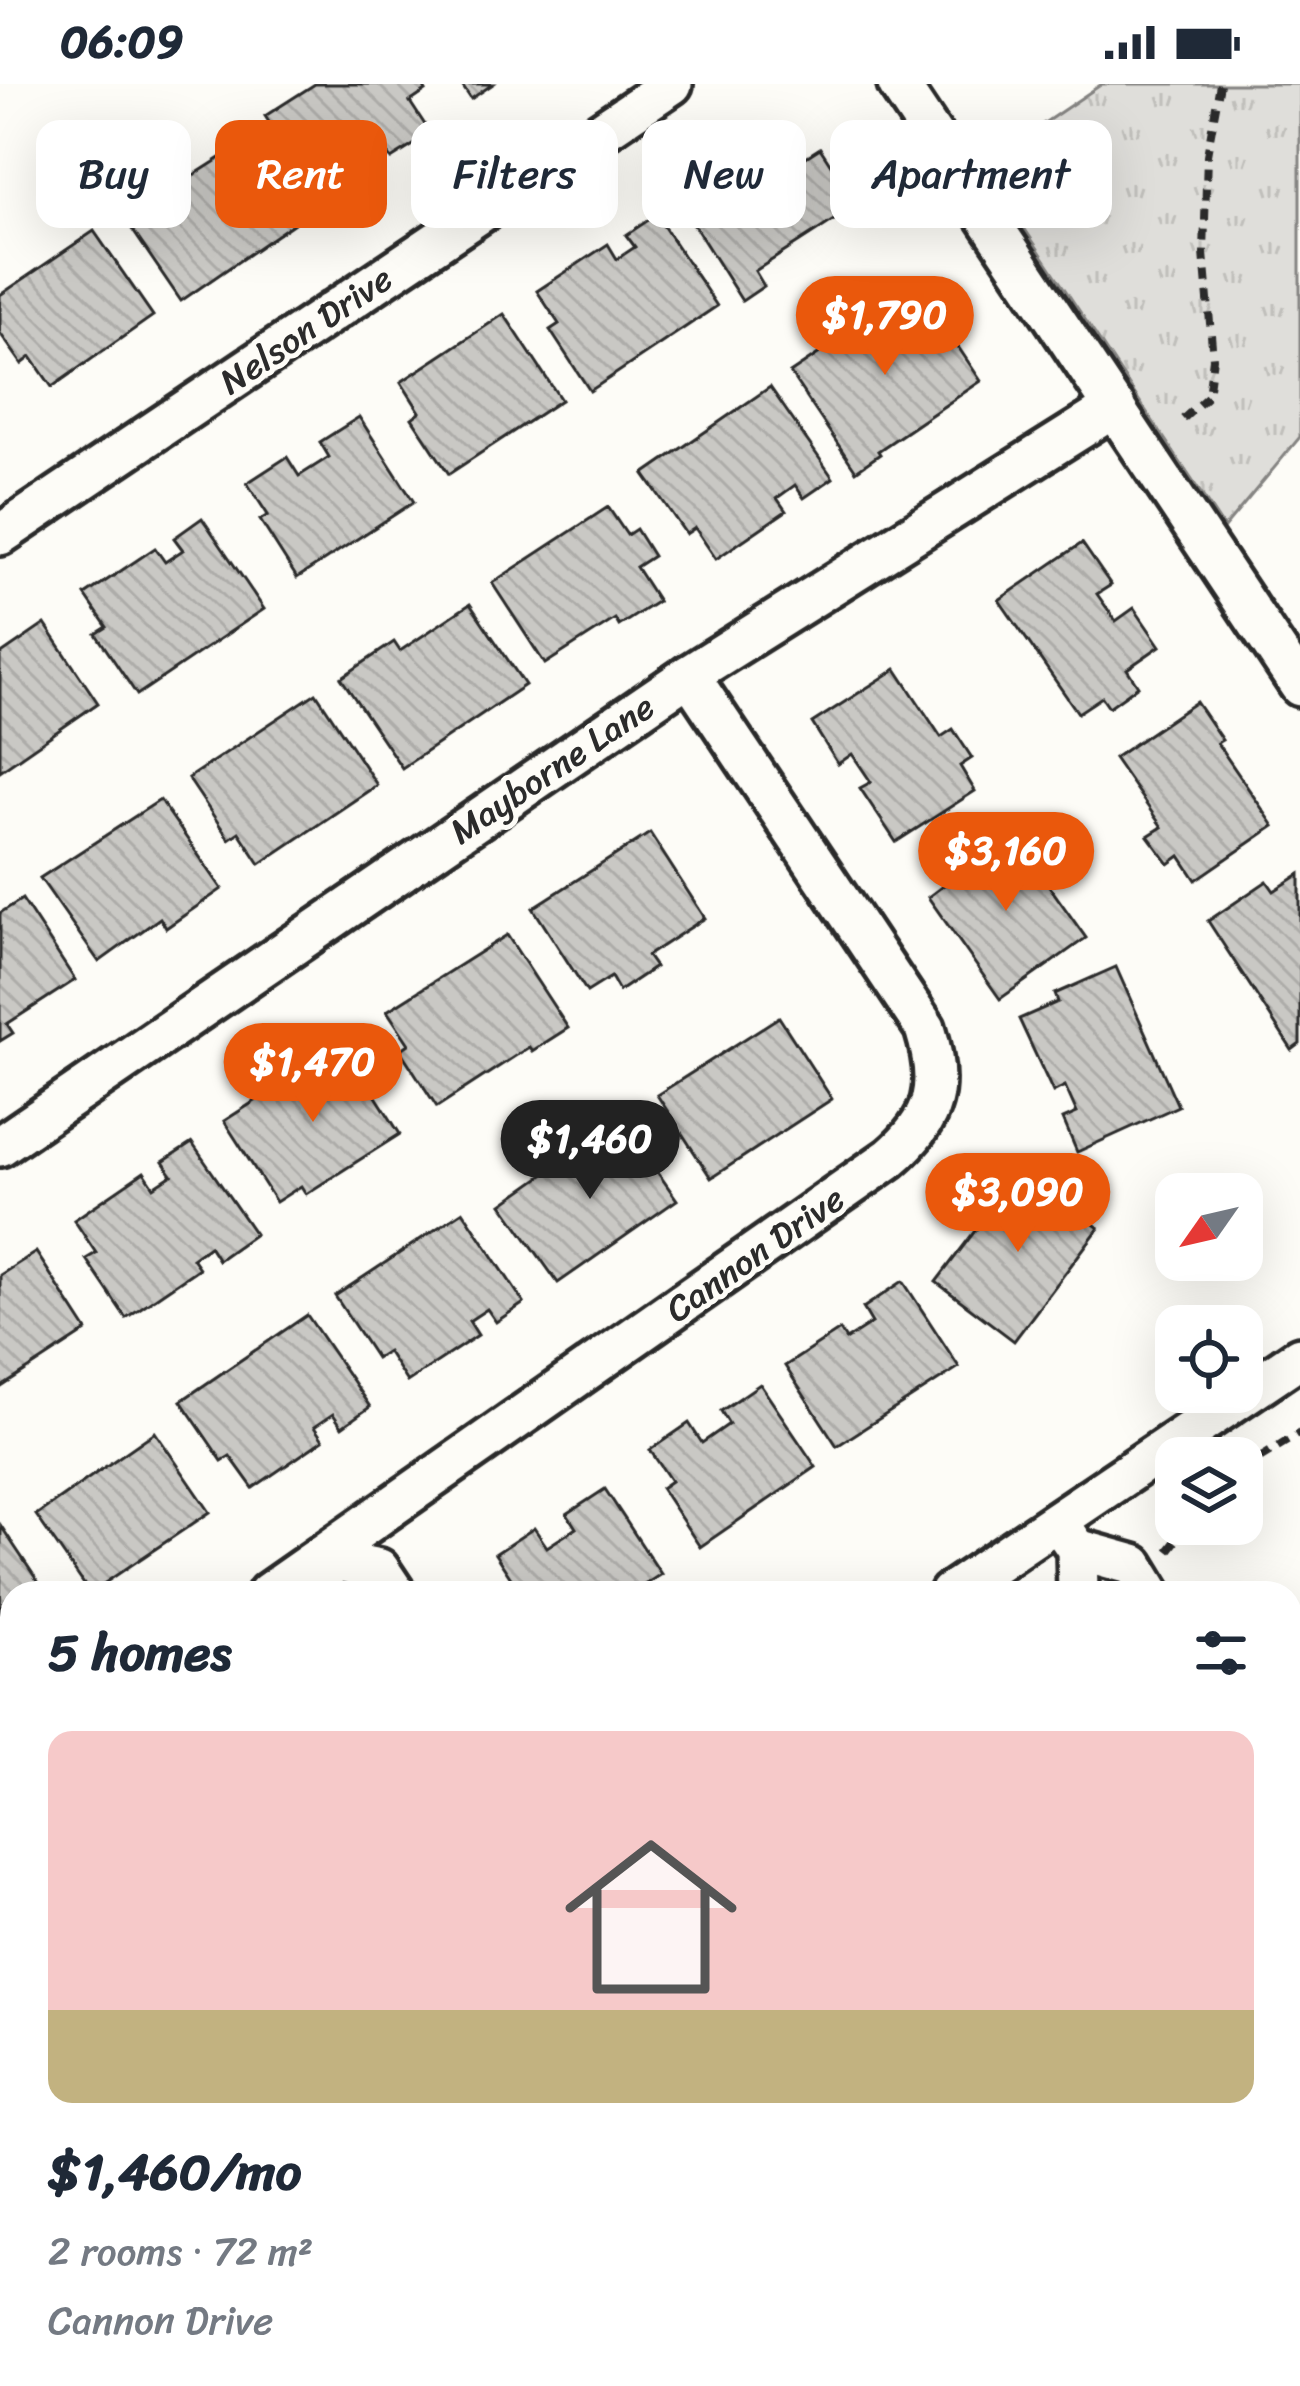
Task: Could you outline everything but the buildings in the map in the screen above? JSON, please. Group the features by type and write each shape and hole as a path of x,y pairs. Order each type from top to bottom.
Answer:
{"street":[{"name":"Nelson Drive","path":"0,536 672,84"},
{"path":"898,84 1300,686"},
{"name":"Mayborne Lane","path":"0,1146 688,675 1115,406"},
{"name":"Cannon Drive","path":"322,1575 890,1158 918,1135 929,1109 933,1056 925,1028 688,675"},
{"path":"974,1581 1067,1535 1300,1357"},
{"path":"1067,1535 1155,1578"},
{"path":"1067,1535 1076,1581"},
{"path":"322,1575 379,1569 387,1581"}],"path":[{"path":"1183,419 1208,397 1213,358 1204,253 1207,155 1220,84"},
{"path":"1263,1456 1300,1433"},
{"path":"1155,1578 1176,1545"}],"green space":[{"path":"1102,84 1300,84 1300,437 1224,528 1024,228 1112,228 1112,120 1049,120"}]}
